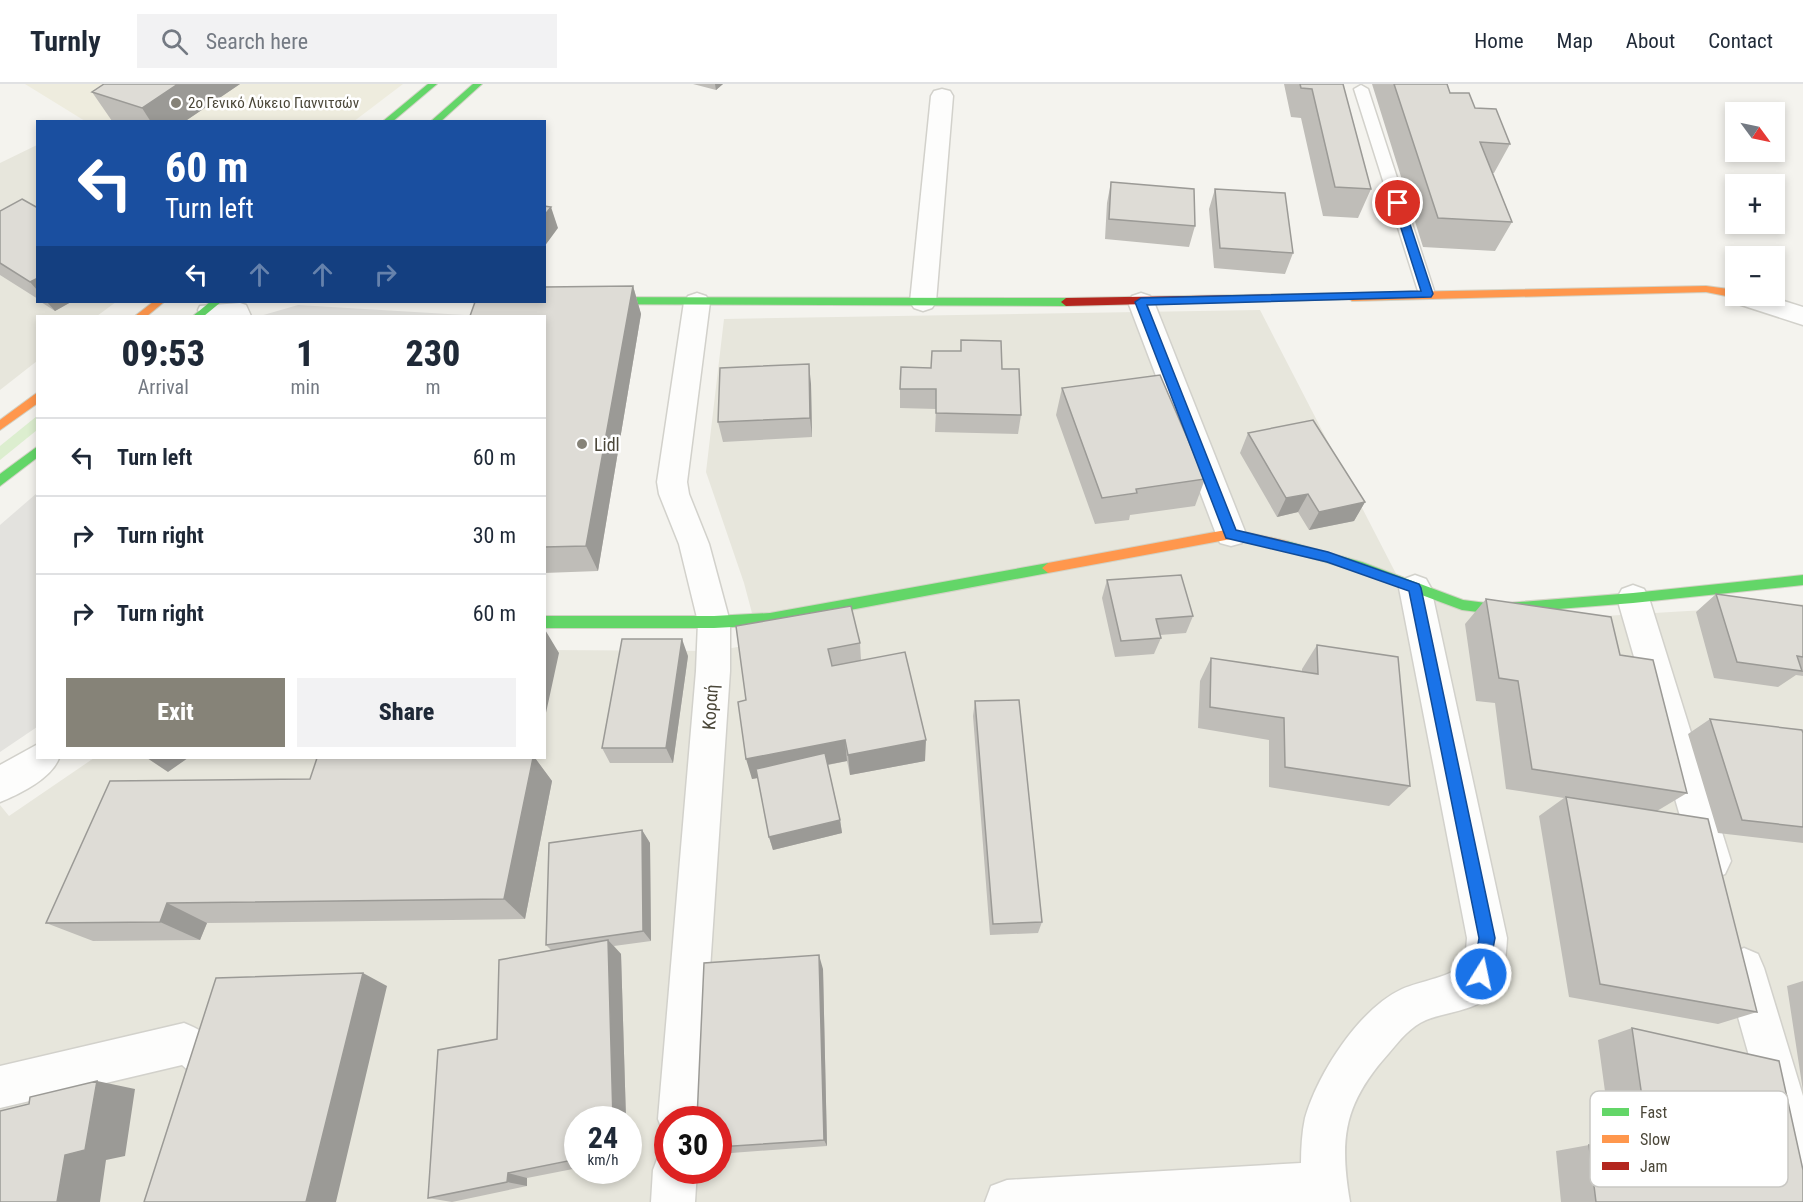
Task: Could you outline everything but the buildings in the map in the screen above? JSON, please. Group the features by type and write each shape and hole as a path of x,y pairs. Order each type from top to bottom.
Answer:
{"main road":[{"path":"388,120 433,84"},
{"path":"436,120 478,84"},
{"path":"546,301 1141,302 1706,289 1725,292"},
{"path":"141,315 158,303"},
{"path":"0,426 36,398"},
{"path":"0,481 36,452"},
{"path":"546,622 714,622 770,619 1231,534 1310,552 1362,567 1462,605 1494,609 1633,598 1803,580"}],"street":[{"path":"923,302 942,96"},
{"name":"Κοραή","path":"680,1106 712,683 714,622 694,544 674,494 672,482 697,302"},
{"path":"1141,302 1231,534"},
{"path":"1772,306 1803,316"},
{"path":"1007,1202 1327,1193 1321,1168 1326,1118 1344,1080 1375,1036 1408,1007 1472,984 1481,974 1487,938 1414,588"},
{"path":"1633,598 1721,892"},
{"path":"0,785 40,759"},
{"path":"1735,938 1782,1091"},
{"path":"0,1087 184,1044 201,1052 210,1062 213,1077 199,1122"},
{"path":"1788,1109 1801,1151"},
{"path":"673,1202 674,1184"}],"lane":[{"path":"1361,89 1427,294"},
{"path":"206,309 240,309 243,315"}],"shaded area":[{"path":"25,84 403,84 356,120 83,120"},
{"path":"36,145 36,303 115,303 98,315 36,315 36,362 0,390 0,163"},
{"path":"298,305 464,315 263,315"},
{"path":"1260,310 1408,597 1537,620 1803,604 1803,1202 0,1202 0,805 9,816 93,759 546,759 546,650 715,651 760,643 744,583 706,472 724,319"},
{"path":"36,494 36,728 0,752 0,525"}],"green space":[{"path":"36,417 36,431 0,460 0,446"}],"traffic: fast":[{"path":"388,120 433,84"},
{"path":"436,120 478,84"},
{"path":"546,301 1066,302"},
{"path":"199,315 215,303"},
{"path":"0,481 36,452"},
{"path":"1287,546 1362,567 1462,605 1494,609 1633,598 1803,580"},
{"path":"546,622 714,622 770,619 1048,568"}],"traffic: slow":[{"path":"1352,297 1706,289 1725,292"},
{"path":"141,315 158,303"},
{"path":"0,426 36,398"},
{"path":"1048,568 1231,534 1287,546"}],"traffic: jam":[{"path":"1066,302 1352,297"}],"place":[{"name":"2ο Γενικό Λύκειο Γιαννιτσών","path":"176,103"},
{"name":"Lidl","path":"582,444"}],"route":[{"path":"1398,203 1427,294 1141,302 1231,534 1268,541 1362,567 1414,588 1487,938 1481,974"}]}
